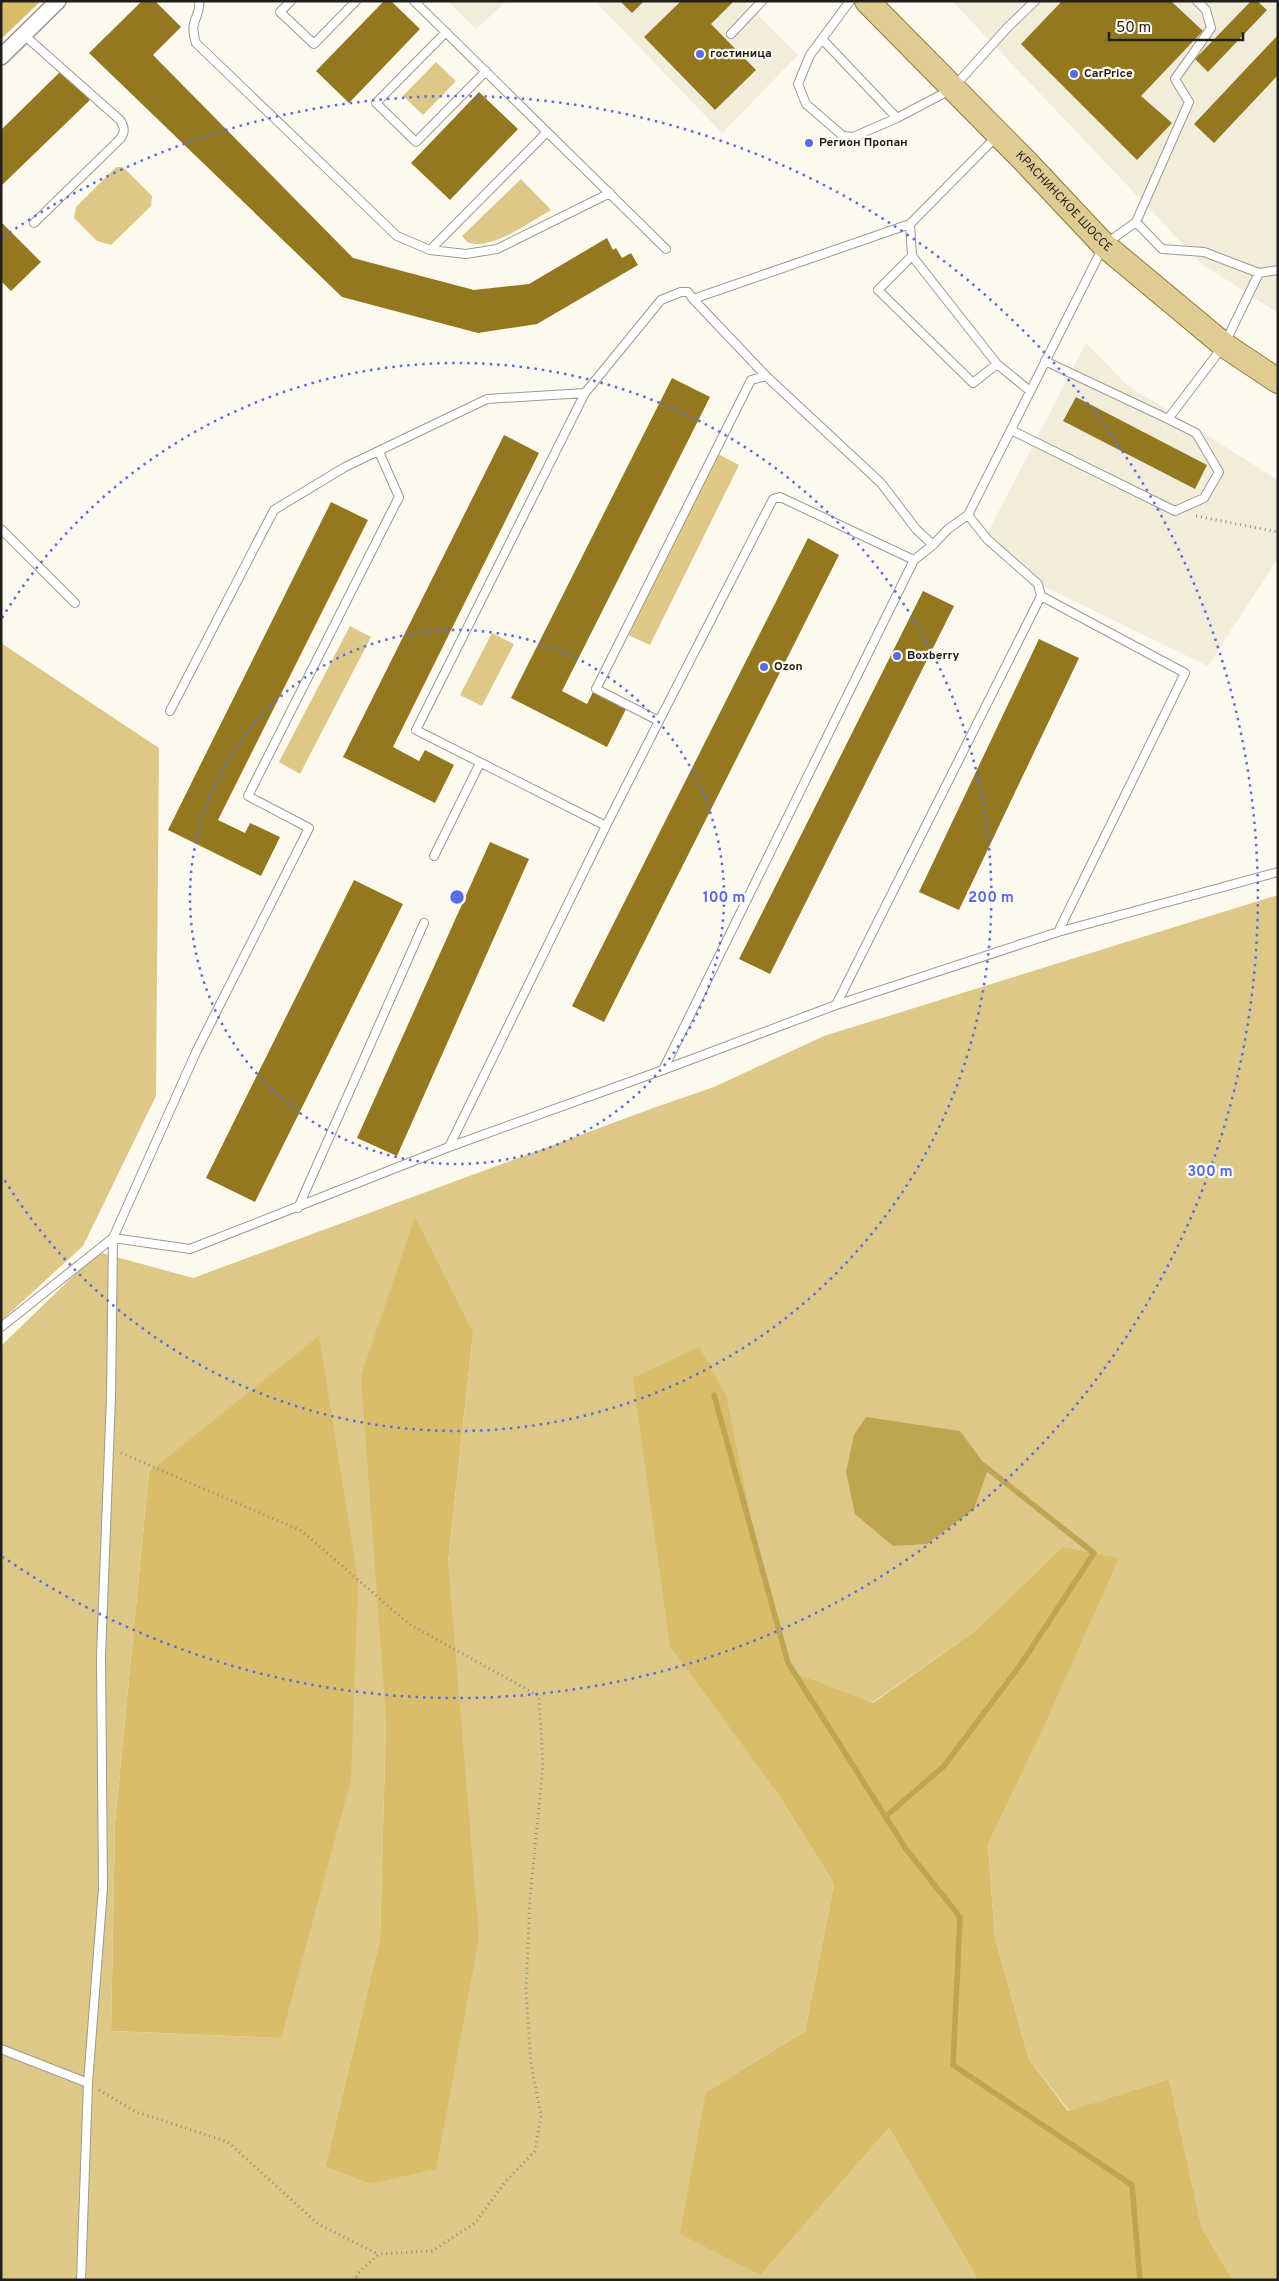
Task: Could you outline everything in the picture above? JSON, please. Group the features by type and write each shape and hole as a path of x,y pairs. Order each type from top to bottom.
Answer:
{"main road":[{"name":"КРАСНИНСКОЕ ШОССЕ","path":"867,1 1104,245 1224,345 1278,381"}],"street":[{"path":"1,57 58,1"}],"lane":[{"path":"199,1 199,8 192,30 196,43 397,236 430,250 466,254 497,249 610,194"},
{"path":"291,1 280,12 314,44 356,1"},
{"path":"414,1 666,249"},
{"path":"731,34 762,1"},
{"path":"850,1 810,55 798,84 806,104 843,136 853,137 897,118 952,89 1007,28 1035,1"},
{"path":"663,1070 914,560 933,545 948,529 968,515 1104,245 1136,222 1189,102 1175,79 1211,28 1206,10 1197,1"},
{"path":"446,32 376,103 383,110 416,142 486,71"},
{"path":"24,35 120,120 124,126 124,133 120,139 34,224"},
{"path":"822,39 897,118"},
{"path":"430,250 547,132"},
{"path":"693,299 910,224 998,135"},
{"path":"1136,222 1162,249 1204,252 1259,273 1278,270"},
{"path":"910,224 912,256 997,364 1030,391"},
{"path":"912,256 878,290 974,383 997,364"},
{"path":"1168,419 1224,345 1259,273"},
{"path":"606,826 416,730 585,393 661,300 681,292 688,292 766,376 881,483 916,529 933,545"},
{"path":"1010,430 1176,512 1204,498 1219,472 1196,433 1045,362"},
{"path":"659,721 596,689 751,380 766,376"},
{"path":"170,711 274,510 345,467 488,399 585,393"},
{"path":"81,2280 88,2083 103,1888 101,1656 109,1448 113,1238 197,1050 309,828 248,796 399,497 379,452"},
{"path":"449,1147 606,826 773,499 780,497 914,560"},
{"path":"836,1005 1041,596 1038,584 987,539 968,515"},
{"path":"1,529 75,603"},
{"path":"1041,596 1185,673 1058,932"},
{"path":"434,856 480,762"},
{"path":"1,1327 113,1238 190,1249 449,1147 836,1005 1058,932 1278,872"},
{"path":"298,1208 424,923"},
{"path":"1,2049 88,2083"}],"path":[{"path":"1176,512 1278,532"},
{"path":"88,2083 136,2112 228,2142 318,2224 378,2254 432,2251 475,2223 505,2182 535,2151 541,2116 531,2064 526,1990 530,1898 543,1766 539,1696 408,1624 302,1531 109,1448"},
{"path":"355,2280 358,2273 378,2254"}],"shaded area":[{"path":"1,1 41,1 1,39"},
{"path":"448,1 507,1 476,29"},
{"path":"595,1 744,1 798,55 722,133"},
{"path":"952,1 1278,1 1278,313 1202,264"},
{"path":"436,62 456,81 423,115 403,96"},
{"path":"116,167 123,167 152,196 151,206 111,245 97,241 74,218 76,207"},
{"path":"521,179 551,210 522,228 498,239 487,243 476,244 467,242 462,236"},
{"path":"1086,343 1127,385 1278,480 1278,558 1208,666 1043,586 986,536"},
{"path":"718,454 739,465 650,645 628,635"},
{"path":"350,626 371,637 300,774 279,762"},
{"path":"492,633 514,644 482,706 460,695"},
{"path":"1,643 159,748 156,1096 83,1246 1,1321"},
{"path":"1278,895 1278,2280 1233,2280 1202,2228 1169,2079 1069,2111 1029,2059 995,1938 988,1845 1035,1746 1062,1547 976,1630 872,1703 791,1671 764,1582 774,1788 834,1884 805,2031 706,2092 761,2275 889,2128 978,2280 1,2280 1,1346 98,1252 193,1278 714,1087 824,1036","holes":["473,1333 448,1562 370,2184 325,2167 380,1939 386,1718","149,1472 281,2038 111,2031 115,1823"]},
{"path":"415,1217 473,1333 448,1562 479,1938 436,2169 370,2184 325,2167 380,1939 386,1718 361,1376"},
{"path":"319,1336 358,1581 351,1780 281,2038 111,2031 115,1823 149,1472"},
{"path":"699,1347 726,1395 764,1582 791,1671 873,1703 976,1630 1062,1547 1119,1558 1035,1746 988,1845 995,1938 1029,2059 1068,2111 1169,2079 1202,2228 1233,2280 978,2280 889,2128 761,2275 680,2234 706,2092 805,2031 834,1884 774,1788 670,1646 633,1378"},
{"path":"866,1417 960,1431 988,1469 974,1509 927,1544 893,1546 855,1514 846,1472 854,1435"}],"building":[{"path":"142,1 155,1 181,27 153,55 353,258 474,290 529,284 607,238 613,250 616,248 622,258 631,253 638,265 537,324 478,333 342,297 89,53"},
{"path":"384,1 391,1 420,29 349,103 316,71"},
{"path":"620,1 644,1 632,13"},
{"name":"гостиница","path":"681,1 734,1 711,24 756,70 715,110 644,37"},
{"path":"1062,1 1171,1 1203,31 1141,96 1172,123 1137,160 1021,44"},
{"path":"1251,1 1257,1 1267,10 1208,72 1195,59"},
{"path":"1278,35 1278,75 1214,143 1194,124"},
{"path":"61,71 90,100 1,186 1,130"},
{"path":"479,92 518,129 450,200 411,163"},
{"path":"1,222 41,262 11,291 1,281"},
{"path":"672,378 710,397 562,691 587,704 593,692 626,709 607,747 511,698"},
{"path":"1076,397 1207,465 1195,489 1063,421"},
{"path":"504,435 539,453 393,747 419,761 425,750 454,765 435,803 343,757"},
{"path":"331,502 368,520 218,820 245,833 250,823 280,837 261,876 168,830"},
{"path":"808,538 839,555 604,1022 572,1006"},
{"path":"923,591 954,606 770,974 739,959"},
{"path":"1039,639 1079,658 959,910 919,892"},
{"path":"490,842 529,859 397,1156 357,1138"},
{"path":"354,880 403,904 255,1202 206,1178"}],"waterway":[{"path":"714,1395 788,1663 906,1849 960,1917 953,2065 1132,2185 1140,2280"},
{"path":"885,1817 944,1766 1021,1664 1094,1553 983,1465"}],"place":[{"name":"гостиница","path":"700,54"},
{"name":"CarPrice","path":"1074,74"},
{"name":"Регион Пропан","path":"809,143"},
{"name":"Boxberry","path":"897,656"},
{"name":"Ozon","path":"764,667"}]}
